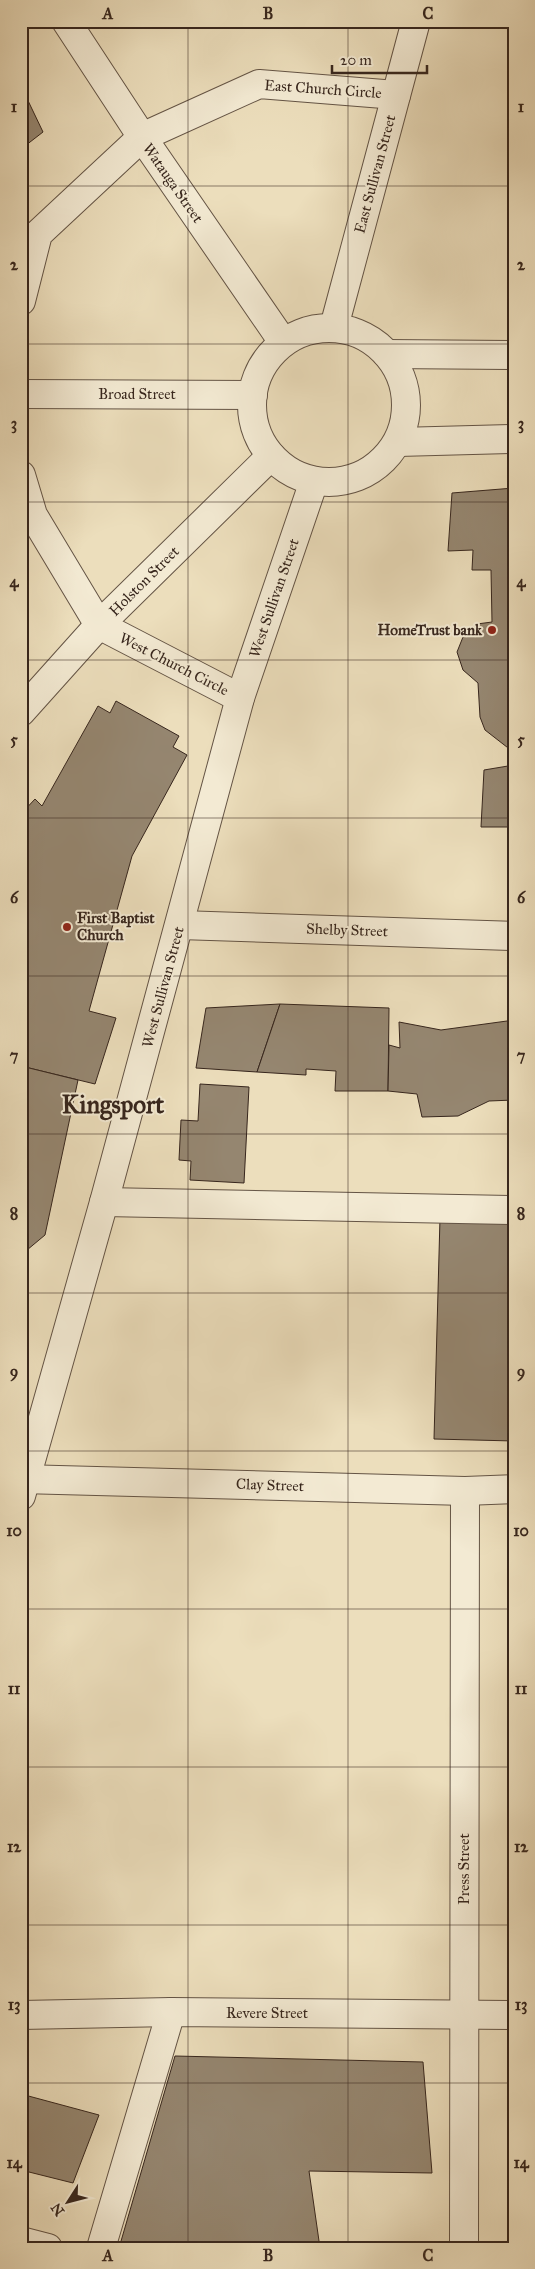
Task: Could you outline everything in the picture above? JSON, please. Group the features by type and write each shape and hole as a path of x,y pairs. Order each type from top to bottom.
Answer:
{"street":[{"name":"Watauga Street","path":"66,21 142,137 283,342"},
{"name":"East Sullivan Street","path":"334,327 416,21"},
{"name":"East Church Circle","path":"21,301 38,234 142,137 259,84 396,95"},
{"path":"334,327 354,331 372,340 387,354 400,374 406,396 405,420 398,442 383,461 362,475 339,482 314,481 290,472 271,456 259,437 253,417 253,395 261,369 268,357 283,342 316,328 334,327"},
{"path":"387,354 514,355"},
{"name":"Broad Street","path":"21,394 253,395"},
{"path":"398,442 514,439"},
{"name":"Holston Street","path":"21,712 99,625 271,456"},
{"path":"21,475 33,515 99,625"},
{"name":"West Sullivan Street","path":"23,1484 104,1202 240,698 314,481"},
{"name":"West Church Circle","path":"99,625 240,698"},
{"name":"Shelby Street","path":"180,925 514,936"},
{"path":"104,1202 514,1210"},
{"name":"Clay Street","path":"23,1484 514,1489"},
{"name":"Press Street","path":"464,2248 465,1490"},
{"path":"101,2248 171,2012"},
{"name":"Revere Street","path":"21,2015 171,2012 514,2015"}],"building":[{"path":"220,21 296,21 297,24 221,28"},
{"path":"21,86 43,132 21,149"},
{"name":"HomeTrust bank","path":"514,488 514,760 512,751 485,730 480,717 478,683 463,670 457,652 463,637 477,624 492,622 491,570 472,570 473,550 448,551 452,493"},
{"name":"First Baptist Church","path":"116,701 179,736 173,747 187,755 132,856 89,1011 116,1018 95,1084 21,1066 21,814 35,799 42,806 98,706 110,713"},
{"path":"514,765 514,827 481,827 484,770"},
{"path":"280,1004 257,1072 196,1068 206,1008"},
{"path":"280,1004 389,1008 388,1091 335,1091 336,1071 306,1069 306,1075 257,1072"},
{"path":"507,1021 514,1024 514,1100 489,1101 458,1116 422,1117 417,1094 388,1091 389,1045 400,1048 399,1022 441,1030"},
{"path":"21,1066 78,1080 45,1235 21,1255"},
{"path":"200,1084 249,1087 244,1183 190,1180 191,1161 179,1160 181,1120 198,1121"},
{"path":"440,1218 514,1220 514,1441 434,1439"},
{"path":"175,2056 423,2062 432,2173 309,2171 320,2248 119,2248"},
{"path":"21,2094 99,2115 73,2183 21,2170"}],"place":[{"name":"HomeTrust bank","path":"492,630"},
{"name":"First Baptist Church","path":"67,927"}],"district":[{"name":"Kingsport","path":"113,1104"}]}
